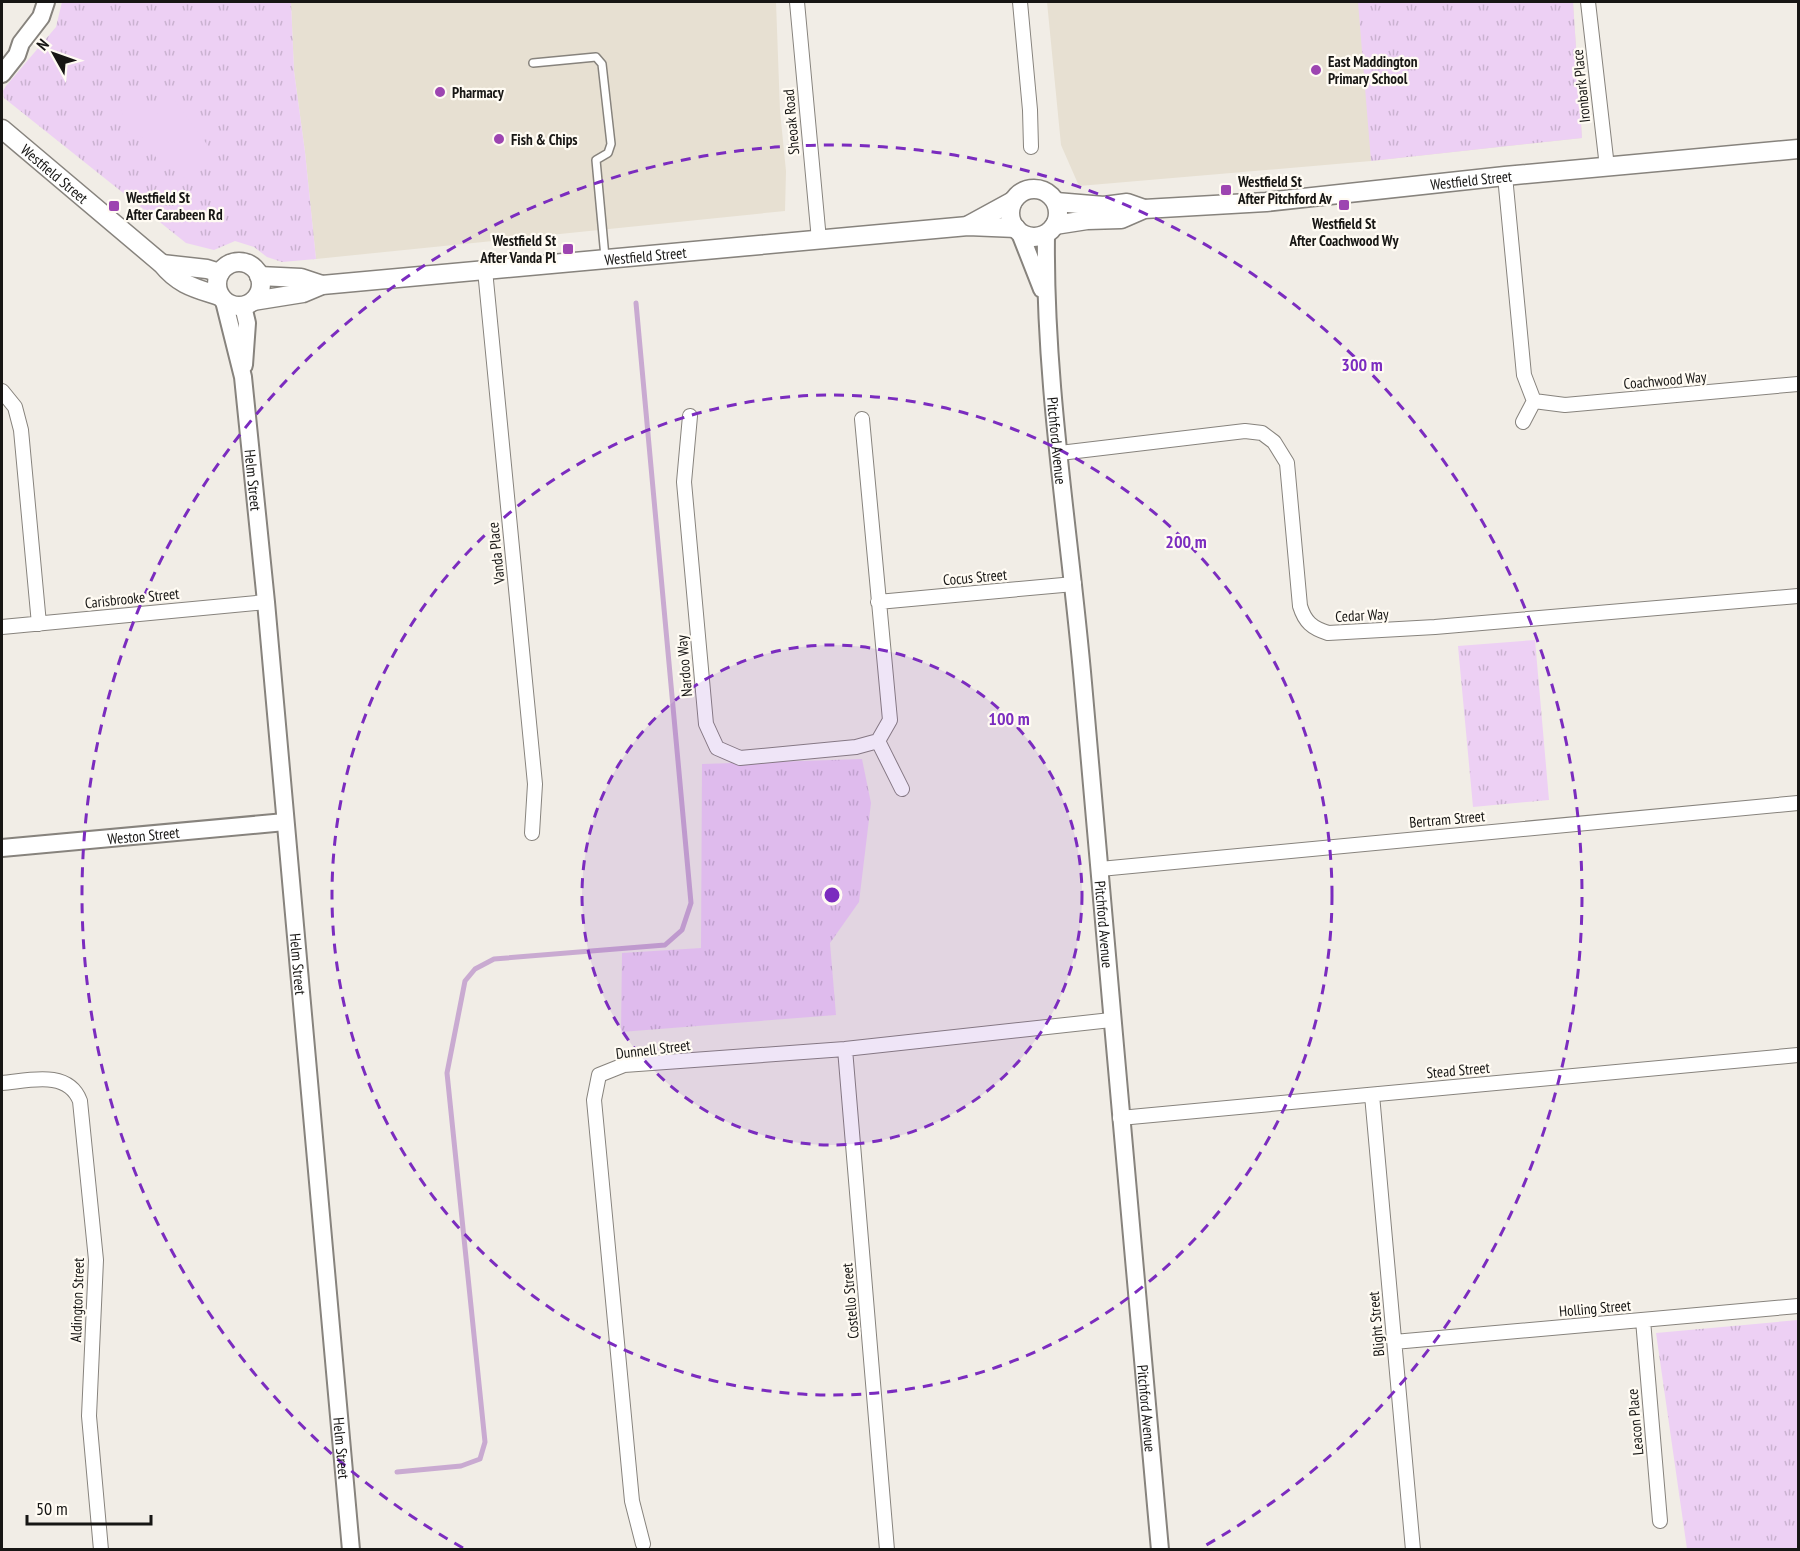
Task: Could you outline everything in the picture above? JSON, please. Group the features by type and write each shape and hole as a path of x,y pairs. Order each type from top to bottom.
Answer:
{"main road":[{"name":"Westfield Street","path":"2,129 162,264 173,277 222,298"},
{"name":"Westfield Street","path":"1050,229 1087,220 1121,219 1144,209 1266,202 1505,176 1798,149"},
{"path":"1031,188 1046,191 1056,202 1058,210 1050,229 1033,237 1018,230 1010,215 1013,201 1017,195 1031,188"},
{"name":"Westfield Street","path":"968,226 1013,201"},
{"name":"Westfield Street","path":"1056,202 1104,206 1127,203 1144,209"},
{"name":"Westfield Street","path":"248,304 303,293 322,285 968,226 1018,230"},
{"path":"238,262 251,266 260,276 260,289 248,304 230,305 222,298 216,284 220,273 226,266 238,262"},
{"path":"162,264 220,273"},
{"name":"Westfield Street","path":"260,276 301,278 322,285"}],"street":[{"path":"2,74 17,55 21,43 41,17 46,2"},
{"name":"Sheoak Road","path":"797,2 819,240"},
{"path":"1020,2 1030,110 1031,147"},
{"name":"Ironbark Place","path":"1588,2 1607,167"},
{"path":"2,57 10,48 21,43"},
{"path":"1505,176 1524,375 1534,401 1523,422"},
{"name":"Pitchford Avenue","path":"1050,229 1046,298 1074,584 1111,1020 1160,1550"},
{"name":"Pitchford Avenue","path":"1018,230 1046,298"},
{"name":"Vanda Place","path":"485,270 535,784 532,833"},
{"name":"Helm Street","path":"222,298 243,378 266,602 351,1550"},
{"name":"Helm Street","path":"243,378 248,304"},
{"name":"Coachwood Way","path":"1534,401 1565,405 1798,384"},
{"path":"2,391 15,407 21,430 39,624"},
{"name":"Nardoo Way","path":"690,416 684,482 706,724 717,748 740,758 856,747 878,741"},
{"path":"862,419 890,720 878,741 902,789"},
{"name":"Cedar Way","path":"1060,453 1245,431 1262,433 1274,442 1287,463 1300,606 1304,619 1315,629 1328,633 1435,627 1795,595"},
{"name":"Cocus Street","path":"878,602 1074,584"},
{"name":"Carisbrooke Street","path":"2,627 266,602"},
{"name":"Bertram Street","path":"1100,870 1798,803"},
{"name":"Weston Street","path":"2,848 285,822"},
{"name":"Dunnell Street","path":"643,1544 632,1501 594,1100 599,1075 624,1065 845,1050 1111,1020"},
{"name":"Costello Street","path":"845,1050 887,1550"},
{"name":"Stead Street","path":"1120,1118 1798,1055"},
{"name":"Aldington Street","path":"2,1083 56,1079 67,1084 78,1094 96,1260 89,1416 100,1550"},
{"name":"Blight Street","path":"1372,1095 1413,1550"},
{"name":"Holling Street","path":"1394,1342 1798,1306"},
{"name":"Leacon Place","path":"1643,1320 1660,1521"}],"lane":[{"path":"533,63 596,57 602,64 611,144 608,153 596,160 605,259"}],"shaded area":[{"path":"291,2 776,2 780,111 786,171 785,211 316,259 294,71"},
{"name":"East Maddington Primary School","path":"1047,2 1573,2 1582,138 1371,161 1079,186 1061,145"}],"green space":[{"path":"62,2 291,2 294,71 316,259 282,262 267,257 254,247 235,241 214,250 186,243 4,98 3,91 6,86 56,27"},
{"path":"1358,2 1573,2 1582,138 1371,161"},
{"path":"175,101 217,158 188,180 157,159 144,138 126,133 120,102 159,114"},
{"path":"1535,640 1549,800 1473,807 1458,646"},
{"path":"862,759 871,803 859,902 830,943 836,1015 621,1032 622,953 701,948 702,764"},
{"path":"1798,1320 1798,1549 1687,1549 1656,1333"}],"waterway":[{"path":"397,1472 461,1466 480,1459 485,1442 447,1073 465,981 475,969 494,959 665,945 682,930 691,903 636,303"}],"place":[{"name":"East Maddington Primary School","path":"1316,70"},
{"name":"Pharmacy","path":"440,92"},
{"name":"Fish & Chips","path":"499,139"},
{"name":"Westfield St After Pitchford Av","path":"1226,190"},
{"name":"Westfield St After Coachwood Wy","path":"1344,205"},
{"name":"Westfield St After Carabeen Rd","path":"114,206"},
{"name":"Westfield St After Vanda Pl","path":"568,249"}]}
